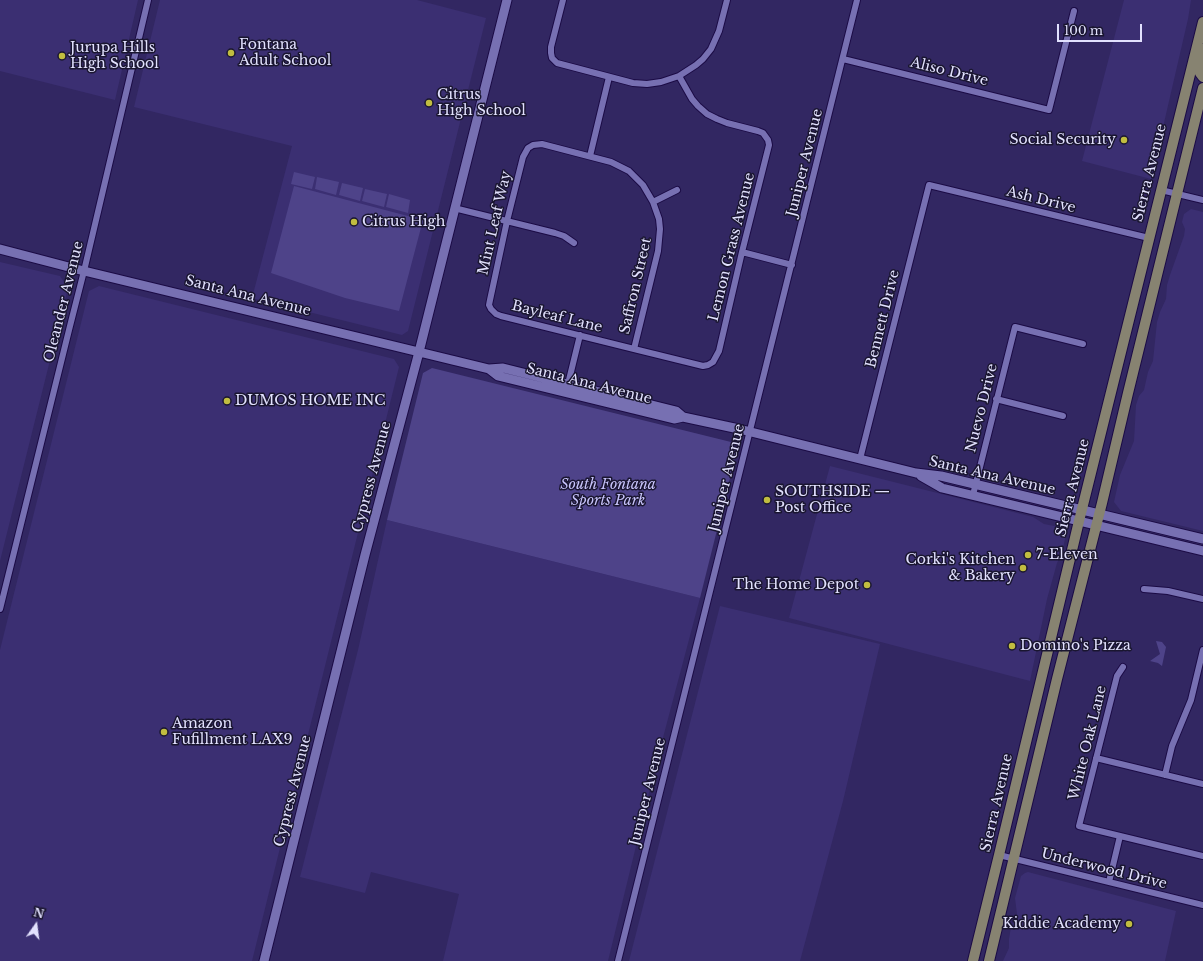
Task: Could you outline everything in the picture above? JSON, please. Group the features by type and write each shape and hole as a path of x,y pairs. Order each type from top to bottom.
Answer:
{"main road":[{"name":"Sierra Avenue","path":"973,961 1079,521 1203,22"},
{"path":"1203,49 1199,68 1200,73 1203,76"},
{"path":"989,961 1203,88"},
{"path":"980,961 986,931 984,913"}],"street":[{"name":"Oleander Avenue","path":"0,609 84,271 148,0"},
{"name":"Cypress Avenue","path":"264,961 365,555 419,352 506,0"},
{"path":"563,0 551,46 552,58 557,63 633,83 647,84 661,82 679,76 696,65 711,49 719,31 727,0"},
{"name":"Juniper Avenue","path":"618,961 858,0"},
{"name":"Aliso Drive","path":"843,59 1049,110 1074,11"},
{"name":"Lemon Grass Avenue","path":"679,76 692,99 707,114 727,123 758,130 766,136 769,145 719,351 713,362"},
{"path":"590,156 609,77"},
{"name":"Saffron Street","path":"533,145 542,144 611,162 629,171 643,184 653,202 659,219 660,242 634,349"},
{"name":"Mint Leaf Way","path":"491,309 489,305 490,300 523,157 528,148 533,145"},
{"name":"Ash Drive","path":"929,185 1149,238"},
{"name":"Bennett Drive","path":"860,459 929,185"},
{"path":"653,202 677,190"},
{"path":"1161,190 1203,200"},
{"path":"454,208 560,235 570,239 574,243"},
{"name":"Santa Ana Avenue","path":"0,249 84,271 489,369 502,368 676,410 683,417"},
{"path":"742,252 792,265"},
{"name":"Bayleaf Lane","path":"491,309 493,312 501,316 703,366 713,362"},
{"name":"Nuevo Drive","path":"973,495 1015,327 1083,344"},
{"path":"568,384 580,335"},
{"name":"Santa Ana Avenue","path":"489,369 498,376 505,378 674,419 683,417 750,432 916,473 941,476 1203,539"},
{"path":"996,399 1064,416"},
{"name":"Santa Ana Avenue","path":"916,473 942,488 1203,551"},
{"path":"1144,589 1168,591 1203,599"},
{"path":"1165,775 1172,746 1191,700 1203,650"},
{"name":"White Oak Lane","path":"1120,836 1079,826 1117,676 1123,667"},
{"path":"1096,758 1203,784"},
{"path":"1109,882 1120,836 1203,856"},
{"name":"Underwood Drive","path":"999,855 1203,905"}],"shaded area":[{"name":"Jurupa Hills High School","path":"0,0 138,0 115,100 0,71"},
{"name":"Citrus High","path":"160,0 417,0 486,18 408,331 402,335 252,298 292,146 134,107"},
{"path":"1124,0 1191,0 1188,19 1151,179 1082,161"},
{"path":"1191,209 1203,212 1203,531 1121,511 1114,502 1120,475 1134,441 1136,405 1139,396 1144,390 1148,372 1153,361 1157,322 1166,299 1167,285 1184,236 1185,229 1182,222 1184,214"},
{"path":"0,262 60,276 68,288 0,561"},
{"path":"99,286 394,359 399,367 252,961 0,961 0,650 89,291"},
{"path":"830,466 1033,517 1044,524 1059,527 1063,530 1065,539 1062,553 1057,563 1047,599 1030,681 789,618"},
{"path":"387,520 700,598 656,764 608,961 443,961 459,894 371,872 365,893 300,877 358,650"},
{"path":"720,606 880,644 843,801 800,961 629,961"},
{"path":"1028,872 1176,911 1165,961 1003,961 1009,948 1011,927 1017,914 1015,898 1021,876"}],"green space":[{"path":"294,172 315,177 312,189 291,184"},
{"path":"317,177 339,182 336,195 315,189"},
{"path":"342,183 363,188 360,201 339,195"},
{"path":"294,186 423,220 399,311 345,298 271,273"},
{"path":"365,189 387,194 384,207 362,201"},
{"path":"389,194 410,200 408,213 386,207"},
{"name":"South Fontana Sports Park","path":"432,368 731,442 737,450 700,598 387,520 423,373"},
{"path":"1156,641 1162,642 1166,647 1162,666 1158,663 1150,661 1160,654"}],"place":[{"name":"Fontana Adult School","path":"231,53"},
{"name":"Jurupa Hills High School","path":"62,56"},
{"name":"Citrus High School","path":"429,103"},
{"name":"Social Security","path":"1124,140"},
{"name":"Citrus High","path":"354,222"},
{"name":"DUMOS HOME INC","path":"227,401"},
{"name":"SOUTHSIDE — Post Office","path":"767,500"},
{"name":"7-Eleven","path":"1028,555"},
{"name":"Corki's Kitchen & Bakery","path":"1023,568"},
{"name":"The Home Depot","path":"867,585"},
{"name":"Domino's Pizza","path":"1012,646"},
{"name":"Amazon Fufillment LAX9","path":"164,732"},
{"name":"Kiddie Academy","path":"1129,924"}]}
